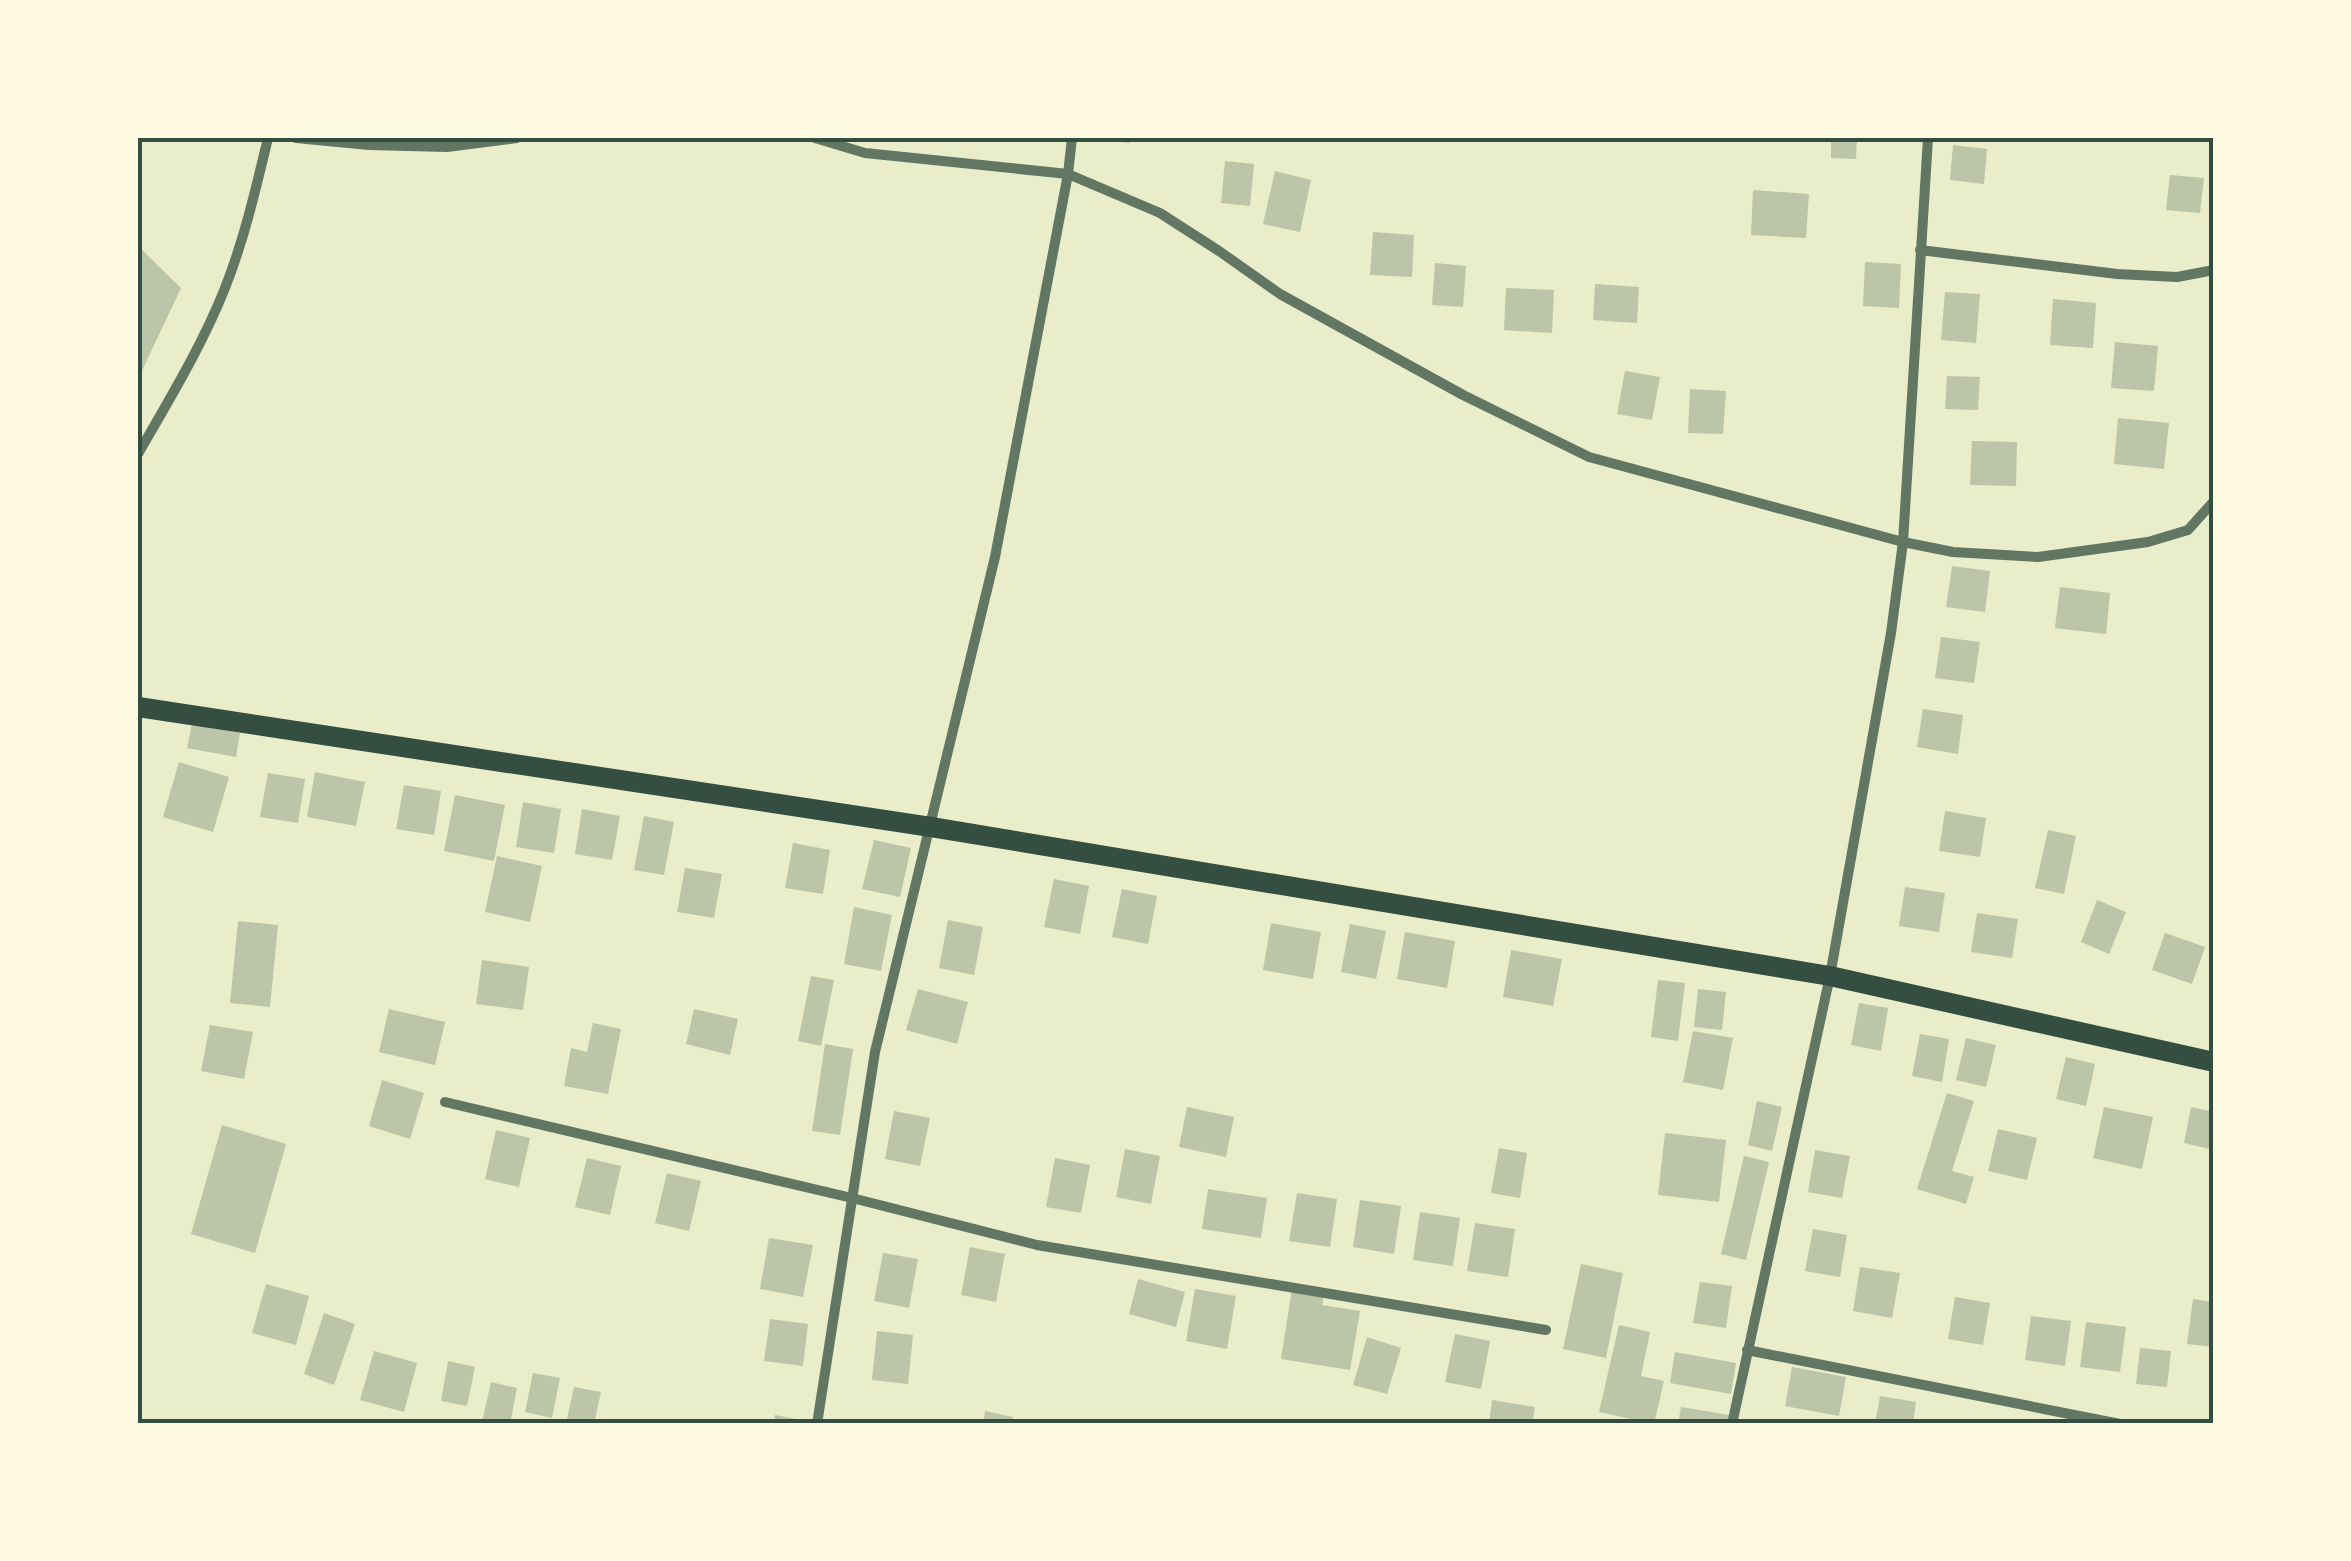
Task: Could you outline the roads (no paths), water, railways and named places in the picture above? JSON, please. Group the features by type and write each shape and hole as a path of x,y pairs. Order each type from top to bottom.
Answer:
{"main road":[{"path":"138,708 931,828 1830,976 2214,1062"}],"street":[{"path":"138,454 180,383 225,288 268,138"},
{"path":"296,138 369,146 447,147 517,138"},
{"path":"814,138 865,152 1068,174 1160,214 1280,294 1463,396 1588,457 1904,542 1953,552 2038,557 2148,542 2188,530 2214,501"},
{"path":"817,1424 875,1052 995,558 1072,138"},
{"path":"1732,1424 1830,976 1891,632 1904,542 1928,138"},
{"path":"1920,250 2117,274 2178,277 2214,270"},
{"path":"445,1102 1038,1245 1546,1330"},
{"path":"1747,1350 2120,1424"}]}
